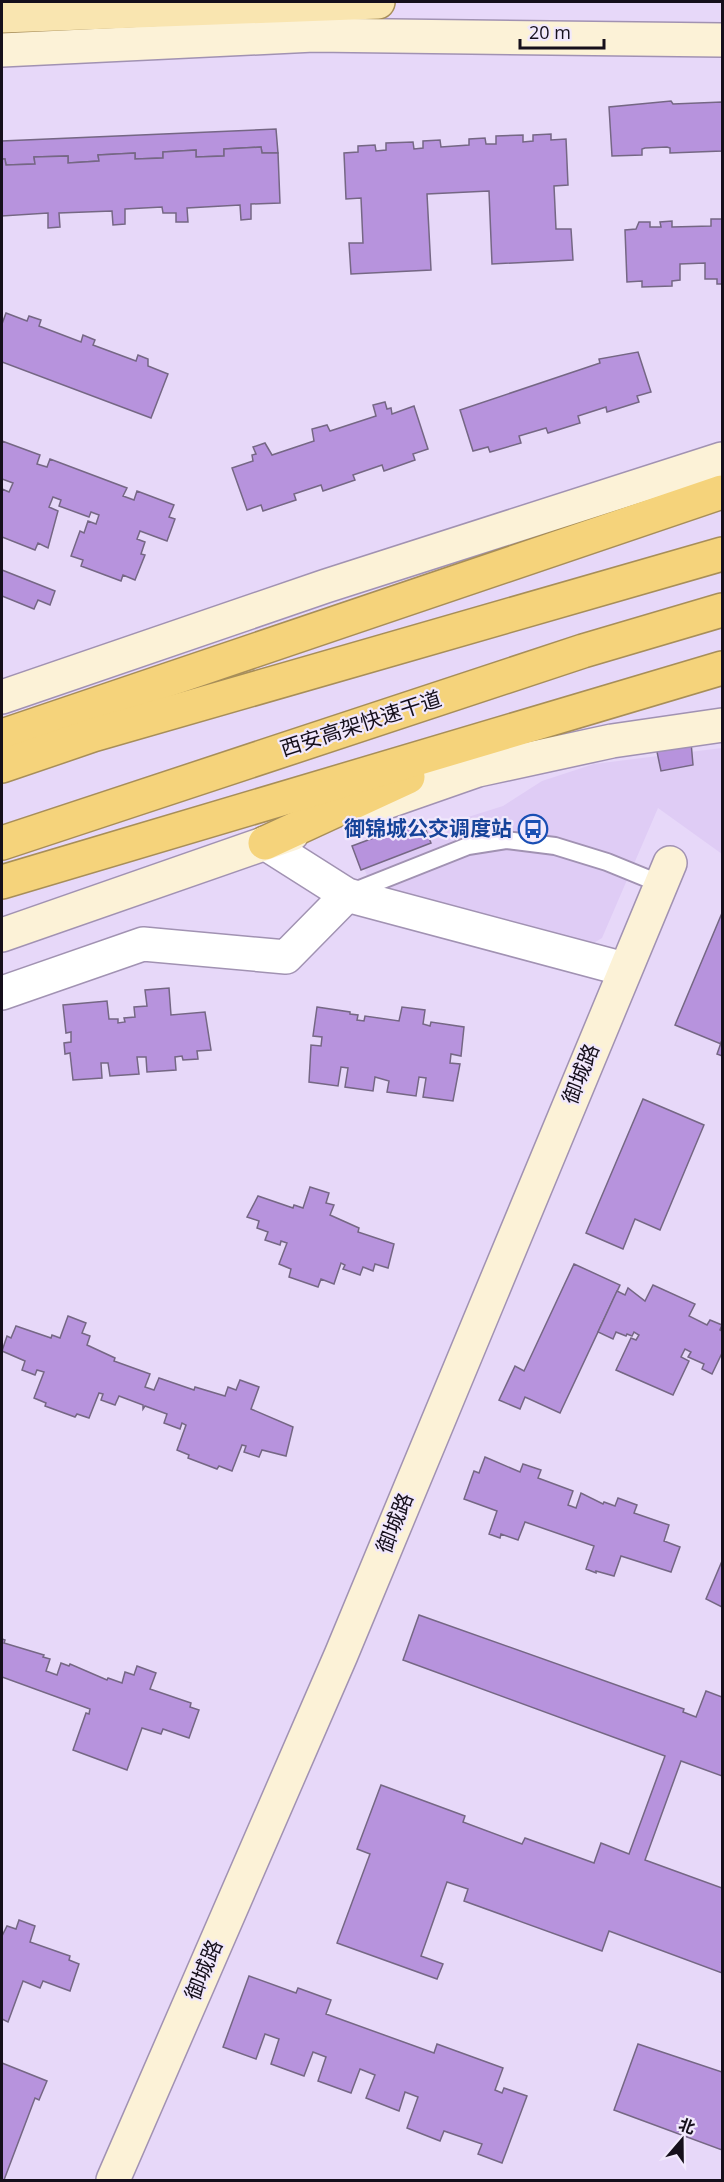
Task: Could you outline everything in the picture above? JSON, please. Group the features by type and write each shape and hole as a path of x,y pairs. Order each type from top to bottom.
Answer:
{"highway":[{"path":"2,736 723,492"},
{"path":"2,766 93,735 721,555"},
{"name":"西安高架快速干道","path":"2,843 583,651 723,610"},
{"path":"2,882 722,668"},
{"path":"265,843 519,727"}],"main road":[{"path":"2,16 378,2"}],"street":[{"path":"2,50 314,35 723,40"},
{"path":"2,697 326,586 723,459"},
{"path":"2,935 478,770 612,741 723,724"},
{"path":"265,843 347,895 624,969"},
{"name":"御城路","path":"113,2181 341,1655 665,874"},
{"path":"2,993 143,944 286,957 347,895"}],"lane":[{"path":"347,895 468,846 506,840 555,846 607,862 665,874"}],"shaded area":[{"name":"御锦城公交调度站","path":"722,748 722,854 658,808 602,938 587,947 374,892 357,852 503,806 542,781 594,764"}],"building":[{"path":"671,101 673,104 722,102 722,151 670,153 670,148 667,147 645,148 642,149 642,155 612,156 609,107"},
{"path":"276,129 278,153 262,153 261,147 224,149 224,156 196,157 196,150 163,152 163,158 135,159 135,153 98,155 99,161 68,163 68,156 34,157 35,164 6,165 5,159 2,159 2,141"},
{"path":"551,134 551,140 566,139 568,185 554,186 556,229 571,229 573,260 492,264 489,191 427,194 431,270 351,274 349,243 363,243 361,198 346,199 344,153 358,152 358,146 375,145 376,151 386,150 386,143 413,142 414,149 423,148 423,141 440,140 441,147 469,145 469,139 485,138 486,144 496,144 496,136 523,135 523,142 533,141 533,135"},
{"path":"261,147 262,153 278,153 280,203 251,204 251,219 241,220 240,205 187,208 188,222 176,222 176,213 163,213 162,207 125,209 125,224 113,225 112,211 59,213 60,227 48,228 48,213 2,216 2,159 5,159 6,165 35,164 34,157 68,156 68,163 99,161 98,155 135,153 135,159 163,158 163,152 196,150 196,157 224,156 224,149"},
{"path":"711,219 722,219 722,284 717,284 717,279 705,279 705,263 680,264 680,280 672,281 672,286 642,287 642,281 627,282 625,230 636,229 639,222 650,222 650,227 661,227 660,222 672,221 672,227 711,226"},
{"path":"6,313 27,321 29,316 41,320 39,326 81,342 83,335 95,340 93,345 136,361 138,355 148,359 148,366 168,374 151,418 2,362 2,324"},
{"path":"638,352 651,392 637,396 639,402 607,412 606,407 578,416 580,423 548,433 546,428 519,436 521,443 490,452 488,447 473,451 460,410 600,363 599,359"},
{"path":"385,402 387,409 391,408 392,414 414,406 428,449 413,454 415,460 384,471 382,465 353,475 355,480 323,491 321,485 294,494 296,500 263,511 261,505 247,510 232,468 253,461 252,455 256,454 253,447 265,443 272,455 314,441 312,429 327,425 330,431 376,416 373,405"},
{"path":"2,441 40,455 37,464 47,467 50,459 127,488 123,496 134,500 137,491 174,505 169,517 175,519 167,541 140,531 137,539 145,542 141,554 145,555 135,580 123,575 121,581 81,566 83,560 71,556 80,531 84,533 88,521 96,524 99,515 91,512 89,517 59,506 61,500 53,497 49,507 58,511 48,548 38,543 35,550 2,537 2,489 9,492 13,483 2,479"},
{"path":"2,570 55,591 50,605 38,600 34,609 2,596"},
{"path":"691,742 693,765 661,771 656,747"},
{"path":"422,820 431,843 361,870 352,846"},
{"path":"722,913 722,1040 721,1044 675,1025"},
{"path":"169,988 171,1015 205,1012 211,1050 197,1051 198,1059 183,1060 182,1056 175,1057 176,1070 147,1072 146,1057 137,1057 139,1074 110,1076 108,1063 101,1063 102,1078 73,1080 70,1053 65,1054 64,1043 71,1042 71,1032 66,1033 63,1005 107,1001 109,1019 118,1019 118,1023 125,1022 124,1018 135,1017 134,1007 147,1006 145,990"},
{"path":"317,1007 350,1012 350,1014 358,1015 357,1020 364,1021 365,1016 399,1021 402,1007 425,1010 423,1024 430,1026 431,1022 464,1027 461,1056 451,1054 450,1063 460,1064 453,1101 423,1097 426,1078 419,1077 416,1096 387,1092 389,1081 375,1077 373,1091 345,1087 348,1068 341,1067 338,1086 309,1082 311,1045 321,1046 322,1037 313,1036"},
{"path":"722,1040 722,1056 717,1054"},
{"path":"643,1099 704,1125 660,1230 635,1219 623,1249 586,1233"},
{"path":"310,1187 329,1193 326,1203 334,1205 330,1215 359,1228 358,1232 394,1244 388,1268 375,1264 373,1271 363,1267 360,1275 343,1269 345,1265 341,1263 334,1284 321,1279 318,1287 289,1277 291,1269 279,1264 287,1243 281,1241 280,1245 265,1240 268,1232 257,1228 259,1221 247,1217 258,1196 293,1208 294,1205 303,1208"},
{"path":"574,1264 620,1285 560,1413 525,1397 520,1409 499,1400 515,1366 524,1371"},
{"path":"653,1285 695,1304 689,1316 707,1325 710,1320 722,1325 720,1330 722,1331 722,1353 712,1374 702,1369 704,1364 688,1357 691,1352 685,1349 681,1357 689,1361 673,1395 616,1370 631,1338 636,1340 639,1335 634,1332 632,1336 627,1334 626,1336 616,1332 613,1339 598,1332 617,1291 625,1295 628,1288 645,1301"},
{"path":"68,1316 86,1323 82,1333 90,1336 87,1345 115,1358 114,1361 150,1374 145,1387 154,1390 159,1378 194,1390 195,1387 225,1396 228,1387 236,1390 240,1380 259,1387 251,1409 293,1427 286,1456 262,1450 259,1457 244,1452 246,1446 242,1445 232,1471 219,1466 217,1469 188,1458 189,1455 177,1450 186,1425 182,1423 180,1429 164,1423 167,1414 145,1406 143,1409 143,1405 119,1396 115,1405 101,1400 103,1394 99,1393 89,1418 77,1414 75,1417 45,1406 46,1403 34,1398 44,1372 37,1370 35,1375 22,1370 25,1361 2,1351 7,1336 11,1338 16,1326 51,1338 52,1335 60,1338"},
{"path":"485,1457 520,1472 523,1464 541,1470 538,1478 573,1491 568,1505 576,1508 581,1493 603,1504 604,1502 615,1506 618,1498 637,1505 634,1513 669,1525 664,1541 680,1547 671,1572 621,1556 614,1576 596,1571 596,1573 586,1569 594,1546 525,1522 518,1540 501,1534 500,1538 489,1534 497,1511 464,1499 474,1471 479,1473"},
{"path":"722,1561 722,1607 706,1599"},
{"path":"419,1615 684,1709 683,1712 696,1717 706,1691 722,1697 722,1776 681,1761 645,1860 722,1888 722,1973 609,1931 602,1951 464,1901 468,1889 447,1882 421,1956 443,1964 437,1979 337,1943 370,1854 357,1849 381,1785 465,1816 463,1822 522,1844 525,1838 594,1863 601,1843 629,1854 665,1756 403,1660"},
{"path":"2,1639 5,1640 4,1643 44,1655 43,1657 50,1659 46,1671 57,1675 61,1663 69,1666 70,1664 107,1680 108,1678 122,1683 125,1672 134,1675 137,1666 156,1673 150,1689 191,1703 190,1707 199,1710 189,1738 163,1729 161,1734 142,1728 127,1770 73,1750 86,1713 89,1714 90,1709 2,1677"},
{"path":"19,1920 35,1926 30,1942 70,1956 69,1960 79,1964 70,1991 43,1981 40,1988 23,1981 8,2022 2,2019 2,1936 7,1926 16,1929"},
{"path":"249,1976 296,1993 298,1988 331,2000 326,2014 434,2053 437,2044 503,2068 495,2090 502,2093 504,2088 527,2096 502,2163 478,2154 482,2144 444,2131 440,2141 407,2128 418,2097 405,2092 399,2111 366,2098 375,2075 360,2069 351,2093 318,2081 326,2057 313,2052 304,2076 271,2064 279,2039 265,2034 256,2059 223,2047"},
{"path":"638,2044 722,2072 722,2150 614,2110"},
{"path":"2,2063 47,2081 39,2100 35,2098 4,2180 2,2180"}],"place":[{"name":"御锦城公交调度站","path":"533,829"}]}
